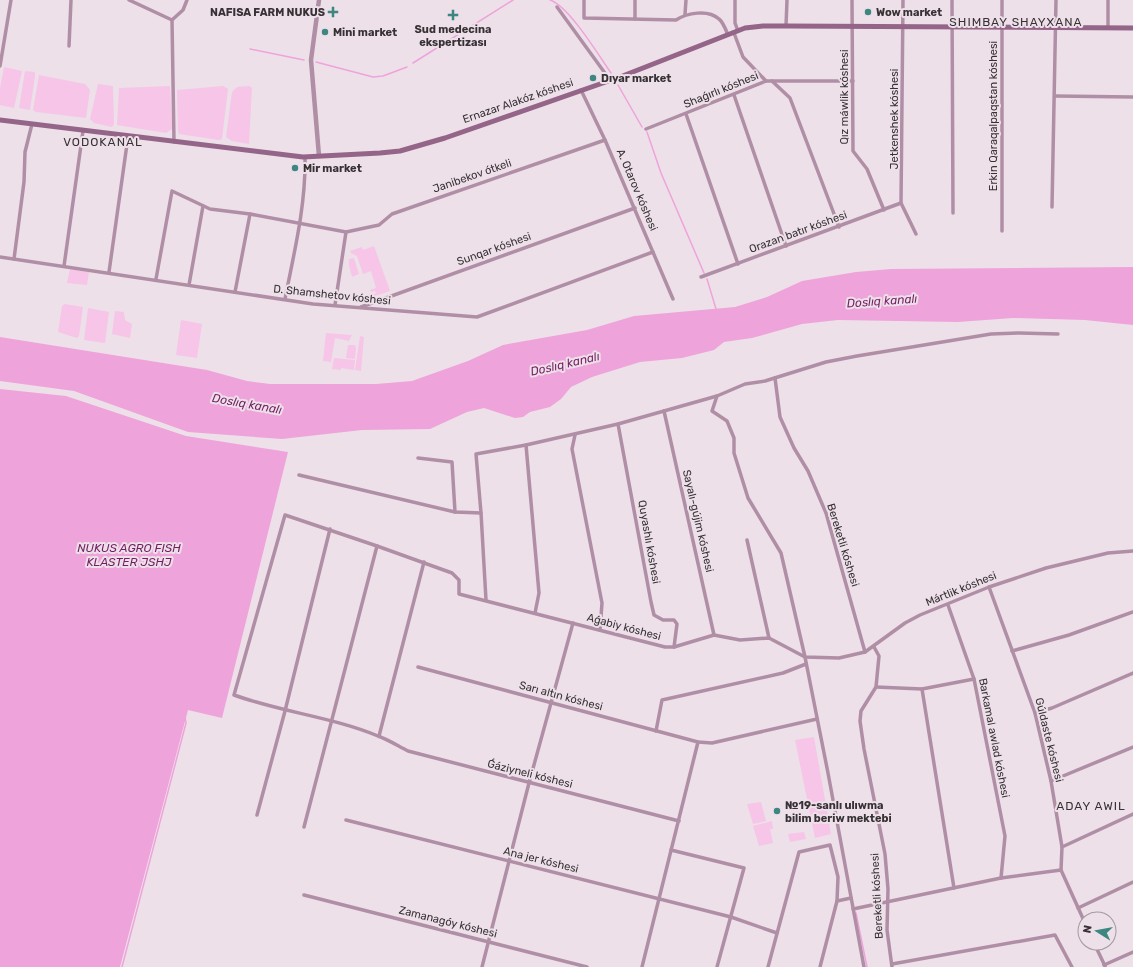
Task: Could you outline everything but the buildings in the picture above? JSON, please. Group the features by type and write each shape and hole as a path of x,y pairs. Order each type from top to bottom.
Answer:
{"main road":[{"name":"Ernazar Alakóz kóshesi","path":"0,120 128,137 305,157 400,151 445,138 610,80 745,28 763,26 1003,26 1133,28"}],"street":[{"path":"0,66 11,0"},
{"path":"69,46 71,0"},
{"path":"129,0 172,20"},
{"path":"174,142 172,20 183,10 187,0"},
{"path":"319,0 311,60 319,156"},
{"path":"584,0 584,18 676,20 685,14 705,14 718,18 734,33"},
{"path":"635,0 635,19"},
{"path":"685,14 686,0"},
{"path":"735,0 734,33 743,57 766,81"},
{"path":"786,26 787,0"},
{"name":"Qız máwlik kóshesi","path":"852,0 853,151 867,169 884,210"},
{"name":"Jetkenshek kóshesi","path":"903,0 901,202 916,234"},
{"path":"952,0 953,213"},
{"name":"Erkin Qaraqalpaqstan kóshesi","path":"1002,0 1002,231"},
{"path":"1052,207 1056,0"},
{"path":"1108,0 1108,28"},
{"path":"557,7 610,80"},
{"name":"Shaǵırlı kóshesi","path":"646,129 766,81 853,81"},
{"path":"772,81 790,98 839,227"},
{"name":"A. Otarov kóshesi","path":"581,90 635,208 673,299"},
{"path":"734,95 786,246"},
{"path":"1055,96 1133,97"},
{"path":"686,114 738,264"},
{"path":"14,259 24,182 25,152 32,124"},
{"path":"64,266 83,131"},
{"path":"109,272 128,137"},
{"name":"Janibekov ótkeli","path":"346,232 379,224 392,214 605,140"},
{"path":"285,299 299,223 306,174 305,157"},
{"path":"156,280 172,191 210,209 250,214 346,232 335,305"},
{"name":"Orazan batır kóshesi","path":"701,277 839,227 901,202"},
{"path":"189,285 203,206"},
{"name":"Sunqar kóshesi","path":"359,308 635,208"},
{"path":"235,292 250,214"},
{"name":"D. Shamshetov kóshesi","path":"0,257 285,299 359,308 477,317 653,252"},
{"path":"486,600 476,454 575,435 618,424 717,396 745,384 775,378 826,362 991,334 1058,334"},
{"name":"Bereketli kóshesi","path":"775,378 780,417 794,448 808,471 826,513 866,652"},
{"path":"717,396 712,412 727,421 734,438 734,453 748,498 781,553 805,657 864,967"},
{"name":"Sayalı-gújim kóshesi","path":"664,411 714,635"},
{"name":"Quyashlı kóshesi","path":"618,424 654,615 662,620 674,620 677,624 674,647"},
{"path":"575,435 572,449 602,603 600,630"},
{"path":"526,445 539,593 535,613"},
{"path":"418,458 452,462 455,512"},
{"path":"299,474 455,512 481,513"},
{"name":"Ǵáziyneli kóshesi","path":"330,529 285,515 234,695 285,711 332,721 379,736 408,751 679,821"},
{"path":"257,815 285,711 330,529 424,562 379,736"},
{"path":"747,540 769,638 805,657"},
{"path":"304,827 377,546"},
{"name":"Mártlik kóshesi","path":"805,657 839,658 866,652 905,623 920,615 990,587 1052,566 1108,553 1133,551"},
{"name":"Aǵabiy kóshesi","path":"424,562 452,573 459,580 459,594 665,647 674,647 714,635 740,640 769,638"},
{"name":"Gúldaste kóshesi","path":"990,587 1035,713 1051,781 1062,847 1061,870 1079,911"},
{"name":"Barkamal awlad kóshesi","path":"948,605 974,680 1005,836 1001,878"},
{"path":"1012,651 1069,635 1133,612"},
{"path":"482,967 529,783 573,623"},
{"name":"Bereketli kóshesi","path":"874,647 879,656 876,687 861,711 860,721 864,749 885,854 889,902 887,930 892,966"},
{"path":"656,731 662,700 783,673 806,664"},
{"name":"Sarı altın kóshesi","path":"418,667 698,742 712,743 817,719"},
{"path":"1035,713 1052,708 1133,673"},
{"path":"876,687 922,688 974,680"},
{"path":"922,688 954,888"},
{"path":"642,967 660,900 698,742"},
{"path":"1051,781 1133,747"},
{"path":"1062,847 1133,814"},
{"name":"Ana jer kóshesi","path":"346,820 731,917 776,933"},
{"path":"768,967 799,852 830,845 838,877 837,900 820,967"},
{"path":"671,850 744,868 717,967"},
{"path":"853,909 1001,878 1061,870"},
{"path":"1078,908 1133,882"},
{"name":"Zamanagóy kóshesi","path":"304,895 588,967"},
{"path":"837,900 851,898"},
{"path":"892,966 1055,935 1072,967"},
{"path":"1098,951 1105,966 1133,952"}],"shaded area":[{"path":"4,67 22,71 14,108 0,105 0,88"},
{"path":"25,71 35,72 30,110 19,108"},
{"path":"39,75 85,84 90,90 86,118 36,112 33,110"},
{"path":"98,84 113,86 114,124 112,127 94,123 90,119"},
{"path":"170,86 172,129 166,133 117,125 119,88"},
{"path":"223,86 228,89 222,139 219,140 179,134 177,90"},
{"path":"249,86 252,88 249,144 232,141 226,137 232,92 237,87"},
{"path":"374,246 390,291 372,297 371,296 376,293 375,291 371,292 370,290 376,288 371,271 363,274 357,256 350,251 362,247 363,250"},
{"path":"354,258 359,274 352,277 349,259"},
{"path":"70,269 89,272 87,285 67,283"},
{"path":"65,304 83,307 79,336 77,338 58,332 62,306"},
{"path":"88,308 109,312 105,343 84,340"},
{"path":"115,311 124,312 125,320 132,324 130,338 112,334"},
{"path":"181,320 202,324 197,358 176,355"},
{"path":"326,333 352,335 349,341 335,338 331,362 323,361"},
{"path":"360,336 364,337 361,371 355,370"},
{"path":"348,345 355,345 355,359 346,358"},
{"path":"334,358 355,360 354,370 341,368 341,370 332,369"},
{"path":"814,737 831,834 815,838 795,740"},
{"path":"761,802 766,821 753,824 747,804"},
{"path":"772,821 773,829 770,829 773,843 759,846 753,826"},
{"path":"804,832 806,839 790,842 788,834"}],"water":[{"name":"Doslıq kanalı","path":"1133,267 1133,325 1085,320 1013,318 958,322 838,320 802,324 752,338 724,342 714,350 682,358 640,362 592,377 571,387 561,399 550,407 530,412 523,417 515,418 484,408 467,412 430,429 362,430 282,439 188,432 74,391 0,381 0,337 207,370 247,381 270,384 376,384 412,381 468,361 503,345 587,330 634,316 735,307 767,297 802,281 856,272 891,269"},
{"name":"NUKUS AGRO FISH KLASTER JSHJ","path":"0,389 66,396 186,436 288,452 222,718 188,710 120,967 0,967"}],"waterway":[{"path":"413,63 513,0"},
{"path":"550,0 558,4 574,21 611,73"},
{"path":"250,49 304,60"},
{"path":"316,62 373,77 383,76 407,67"},
{"path":"618,85 642,127"},
{"path":"647,132 661,173 704,273"},
{"path":"707,279 716,309"},
{"path":"122,967 186,723 185,717"},
{"path":"856,913 867,967"}],"place":[{"name":"NAFISA FARM NUKUS","path":"333,12"},
{"name":"Wow market","path":"868,12"},
{"name":"Sud medecina ekspertizası","path":"453,15"},
{"name":"Mini market","path":"325,32"},
{"name":"Dıyar market","path":"593,78"},
{"name":"Mir market","path":"295,168"},
{"name":"№19-sanlı ulıwma bilim beriw mektebi","path":"777,811"}],"district":[{"name":"SHIMBAY SHAYXANA","path":"1016,22"},
{"name":"VODOKANAL","path":"103,142"},
{"name":"ADAY AWIL","path":"1091,806"}]}
